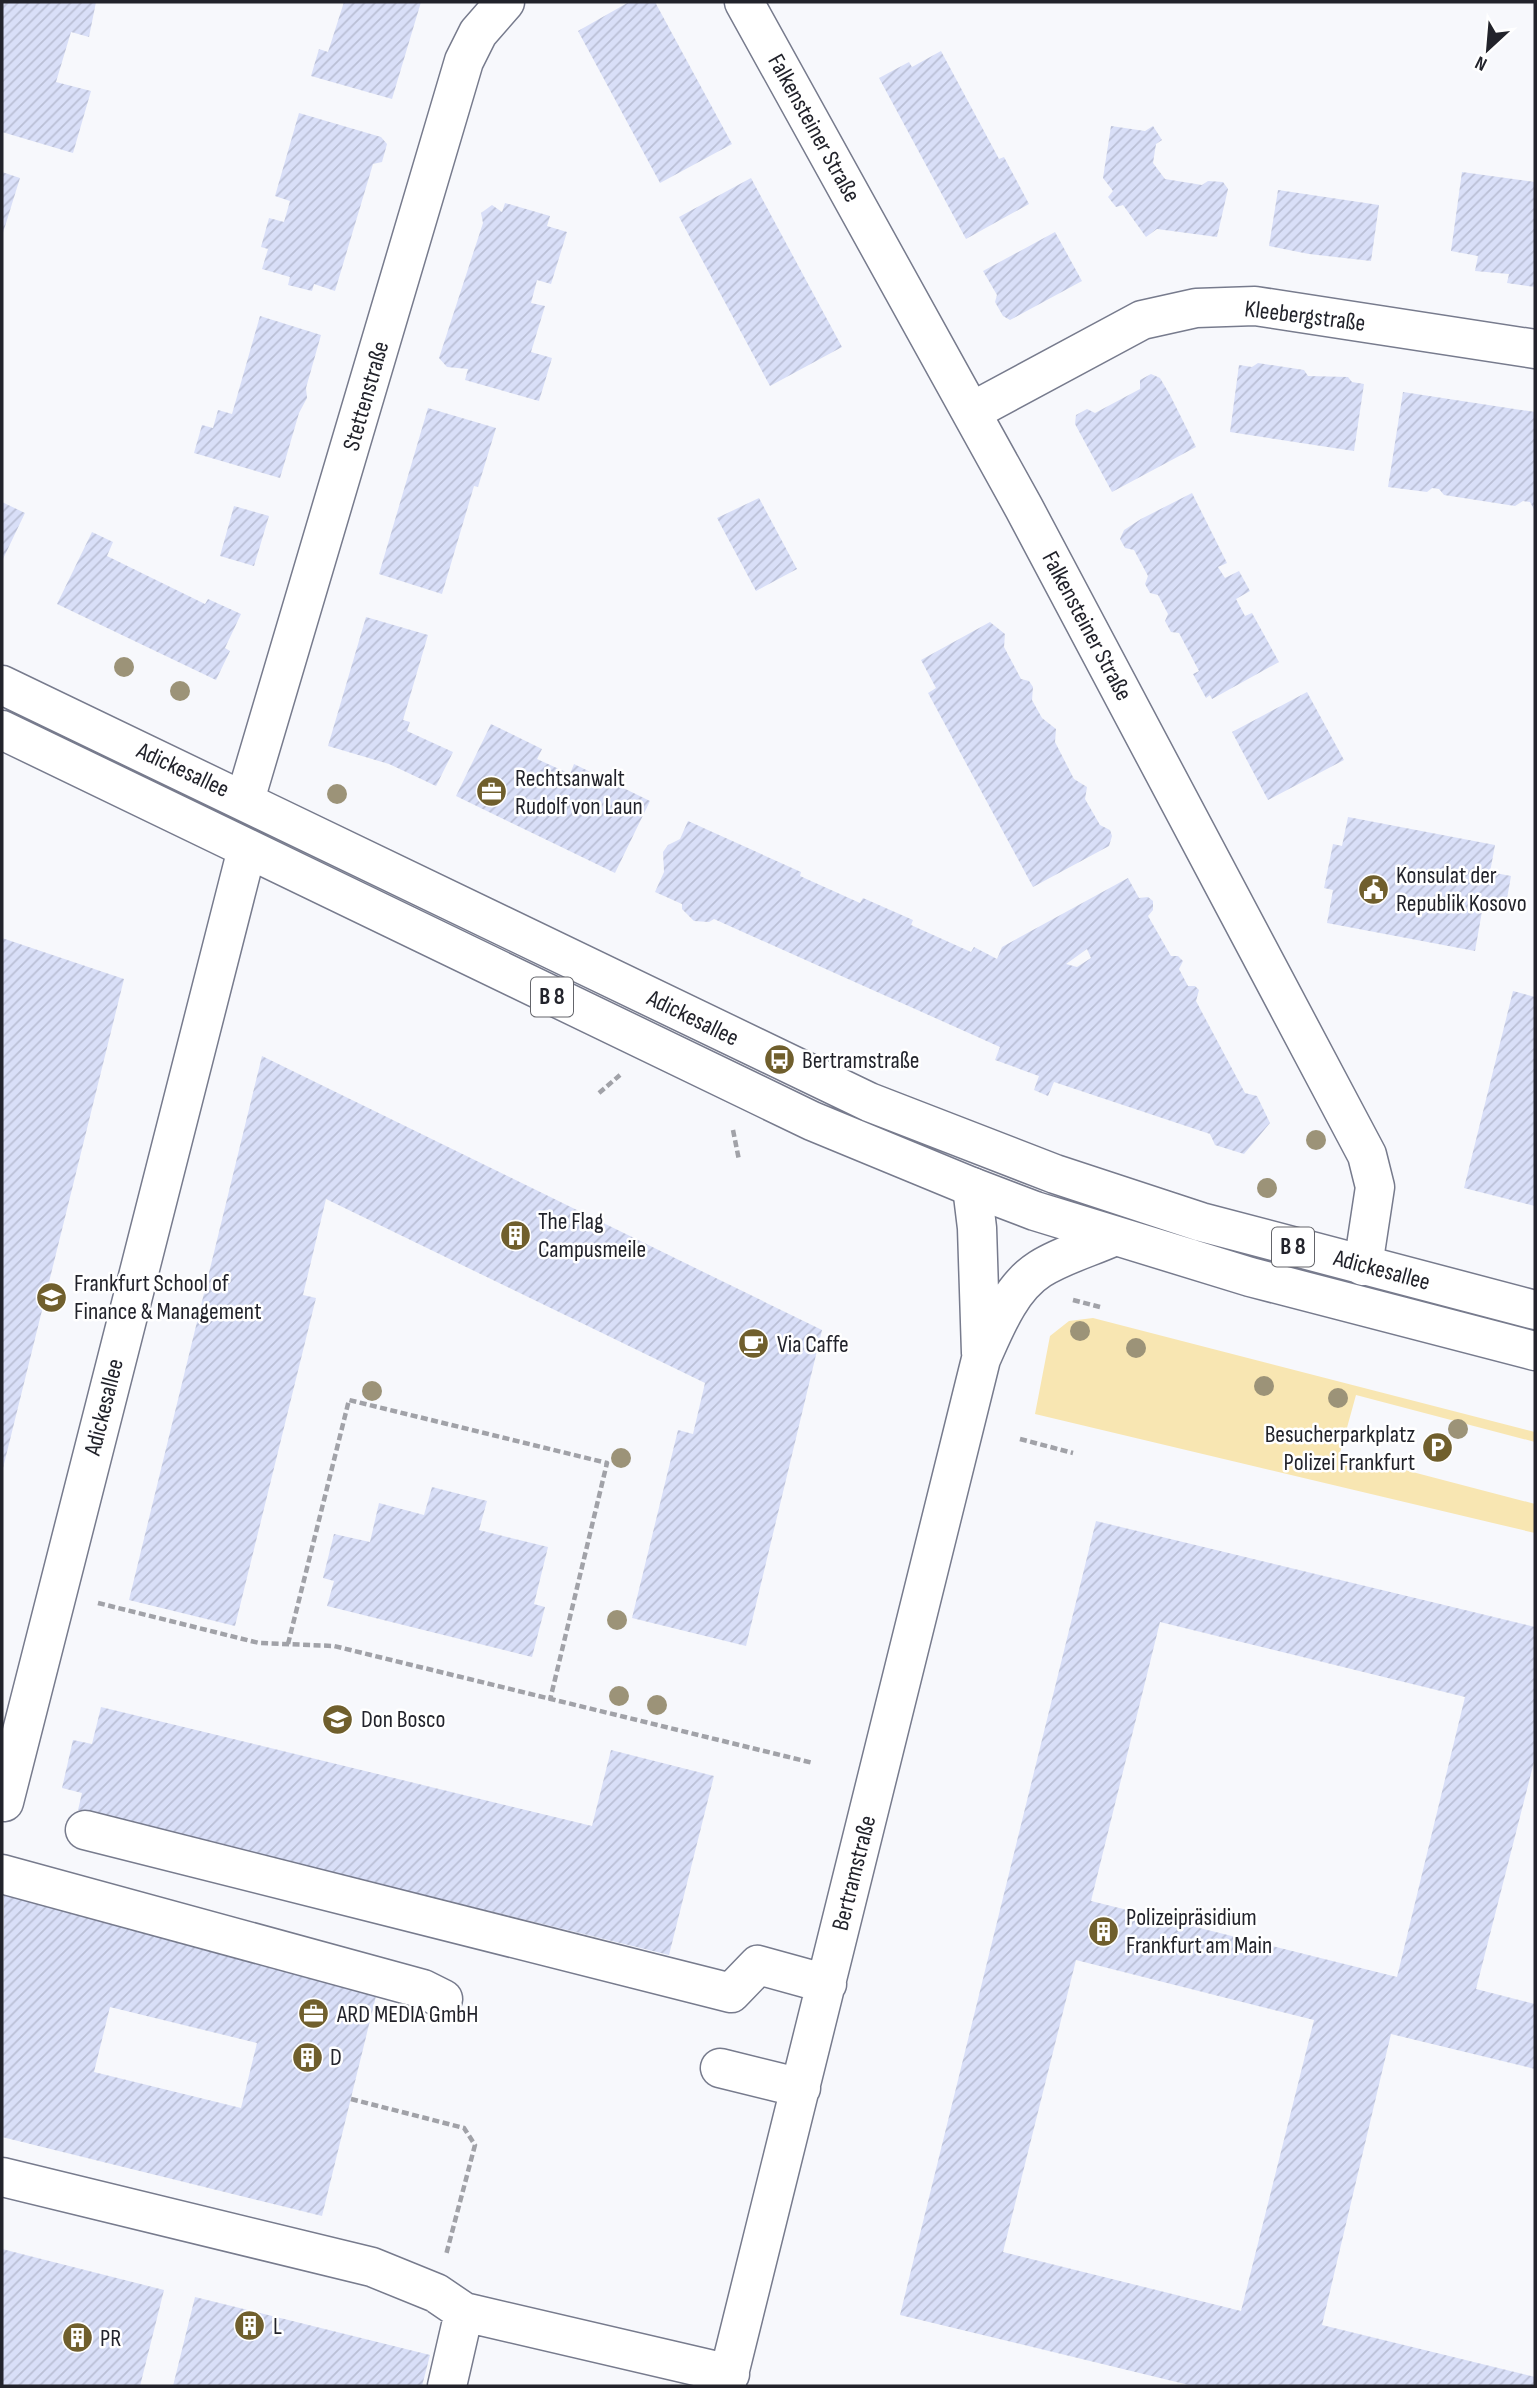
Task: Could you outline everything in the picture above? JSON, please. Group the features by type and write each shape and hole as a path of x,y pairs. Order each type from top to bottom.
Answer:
{"street":[{"name":"Stettenstraße","path":"245,800 464,61 478,33 505,2"},
{"name":"Falkensteiner Straße","path":"744,2 971,412 1367,1155 1375,1187 1363,1266"},
{"name":"Kleebergstraße","path":"971,412 1142,320 1196,308 1255,306 1535,349"},
{"name":"Adickesallee","path":"2,685 869,1101 1055,1174 1201,1222 1535,1310"},
{"name":"Adickesallee","path":"2,730 812,1121 972,1186 1115,1236 1250,1278 1535,1351"},
{"name":"Adickesallee","path":"4,1802 247,849"},
{"name":"Bertramstraße","path":"972,1186 977,1228 981,1359"},
{"name":"Bertramstraße","path":"728,2380 981,1359 1000,1318 1024,1282 1040,1269 1115,1236"},
{"path":"85,1830 731,1993 758,1965 827,1984"},
{"path":"2,1874 423,1989 443,1999"},
{"path":"720,2068 801,2088"},
{"path":"2,2177 372,2267 450,2302 728,2380"},
{"path":"447,2386 450,2302"}],"path":[{"path":"599,1093 624,1072"},
{"path":"732,1122 739,1160"},
{"path":"288,1644 349,1400 607,1463 550,1700"},
{"path":"1020,1439 1073,1453"},
{"path":"57,1593 259,1643 334,1646 813,1763"},
{"path":"351,2099 464,2128 475,2145 450,2302"}],"shaded area":[{"path":"1093,1318 1535,1432 1535,1442 1356,1395 1340,1453 1535,1504 1535,1533 1035,1414 1050,1336 1069,1321"}],"building":[{"path":"3,2 96,2 89,37 71,32 56,82 91,91 73,153 2,132"},
{"path":"344,2 421,2 392,99 311,76 319,49 328,52"},
{"path":"629,2 655,2 732,144 660,183 578,31"},
{"path":"941,51 999,159 1004,157 1029,204 966,239 879,78 909,62 912,67"},
{"path":"299,113 381,137 387,144 382,162 373,164 335,291 314,284 312,291 288,285 290,277 262,269 268,249 261,247 269,218 284,222 290,201 275,196"},
{"path":"1111,126 1145,131 1153,126 1162,140 1156,144 1153,163 1165,179 1202,185 1208,181 1223,182 1228,189 1217,237 1157,229 1146,237 1123,205 1116,207 1108,197 1113,191 1103,178"},
{"path":"2,172 20,178 2,236"},
{"path":"1462,172 1535,182 1535,287 1507,283 1509,274 1475,271 1478,256 1451,251"},
{"path":"751,178 842,347 770,386 679,217"},
{"path":"1278,190 1379,205 1371,261 1269,246"},
{"path":"505,203 550,216 547,226 567,232 551,284 537,280 531,303 545,306 531,352 552,358 539,401 465,380 468,369 447,367 439,358 483,223 481,213 492,205 502,212"},
{"path":"1055,232 1082,281 1010,320 1003,316 995,302 997,295 983,271"},
{"path":"260,316 321,335 306,388 307,398 299,413 280,478 194,453 202,425 213,428 218,410 232,414"},
{"path":"1258,363 1304,370 1308,376 1348,377 1352,382 1364,384 1354,451 1230,432 1239,365 1252,367"},
{"path":"1151,374 1160,378 1196,447 1112,492 1075,424 1076,415 1087,409 1095,413 1140,389 1140,380"},
{"path":"1403,392 1535,412 1535,511 1530,502 1523,501 1515,506 1444,495 1439,489 1432,488 1427,492 1388,487"},
{"path":"428,408 496,428 478,487 474,486 442,594 379,574"},
{"path":"1192,493 1227,563 1218,567 1225,578 1239,571 1250,591 1236,599 1245,616 1252,613 1279,662 1212,699 1210,695 1206,698 1193,674 1199,671 1179,633 1171,632 1165,621 1168,614 1158,595 1150,593 1145,584 1148,576 1134,550 1125,548 1120,539 1124,530 1141,519"},
{"path":"759,498 797,569 756,591 717,518"},
{"path":"2,502 25,513 2,561"},
{"path":"234,506 269,516 254,566 220,556"},
{"path":"92,532 113,542 107,556 205,604 208,599 241,614 225,648 230,651 216,680 57,604"},
{"path":"366,617 428,635 403,720 410,722 407,731 453,752 436,786 389,764 328,746"},
{"path":"990,622 1005,634 1004,647 1021,679 1029,681 1033,687 1032,700 1042,718 1056,729 1055,742 1074,779 1087,787 1085,799 1100,825 1110,830 1112,836 1109,846 1033,887 928,693 936,688 921,660"},
{"path":"1307,692 1344,760 1268,800 1232,732"},
{"path":"491,724 542,749 537,759 570,774 574,764 650,801 615,873 456,796"},
{"path":"1348,817 1495,845 1490,872 1511,876 1506,904 1484,900 1475,951 1327,923 1333,890 1324,888 1333,844 1342,846"},
{"path":"688,821 801,872 800,876 860,903 863,898 913,920 911,925 971,952 974,947 997,959 1002,947 1128,878 1139,898 1148,897 1153,901 1153,910 1148,916 1171,956 1178,956 1183,961 1179,969 1188,986 1195,986 1199,990 1196,1001 1245,1093 1257,1096 1270,1123 1244,1154 1215,1145 1210,1134 1054,1082 1048,1096 1034,1090 1039,1076 995,1060 1000,1047 714,919 709,922 694,921 682,909 682,904 655,892 664,872 663,852 668,845 680,839","holes":["1087,949 1091,958 1077,967 1066,964"]},
{"path":"2,938 124,979 3,1468 2,1468"},
{"path":"1513,991 1535,997 1535,1206 1464,1188"},
{"path":"262,1056 822,1330 746,1646 632,1618 678,1430 693,1434 705,1383 326,1199 303,1295 316,1298 235,1626 129,1600"},
{"path":"432,1487 487,1501 479,1530 548,1547 534,1604 545,1607 532,1657 327,1606 334,1581 323,1578 334,1534 370,1542 379,1503 424,1515"},
{"name":"Polizeipräsidium Frankfurt am Main","path":"1096,1521 1535,1627 1535,1758 1476,1989 1535,2004 1535,2069 1391,2034 1322,2325 1535,2377 1535,2386 1193,2386 900,2315","holes":["1160,1622 1465,1697 1397,1977 1091,1901","1076,1960 1314,2020 1241,2311 1003,2252"]},
{"path":"101,1707 592,1826 611,1750 714,1776 669,1955 78,1810 82,1793 62,1788 73,1740 92,1744"},
{"name":"D","path":"4,1890 379,1984 322,2216 2,2137","holes":["110,2007 257,2043 241,2108 94,2072"]},
{"name":"PR","path":"2,2249 164,2290 140,2386 2,2386"},
{"name":"L","path":"195,2297 430,2355 422,2386 173,2386"}],"place":[{"name":"Rechtsanwalt Rudolf von Laun","path":"492,792"},
{"name":"Konsulat der Republik Kosovo","path":"1373,889"},
{"name":"Bertramstraße","path":"779,1060"},
{"name":"The Flag Campusmeile","path":"515,1235"},
{"name":"Frankfurt School of Finance & Management","path":"51,1297"},
{"name":"Via Caffe","path":"754,1344"},
{"name":"Besucherparkplatz Polizei Frankfurt","path":"1438,1448"},
{"name":"Don Bosco","path":"338,1719"},
{"name":"Polizeipräsidium Frankfurt am Main","path":"1103,1931"},
{"name":"ARD MEDIA GmbH","path":"314,2014"},
{"name":"D","path":"307,2057"},
{"name":"L","path":"250,2326"},
{"name":"PR","path":"77,2338"}]}
